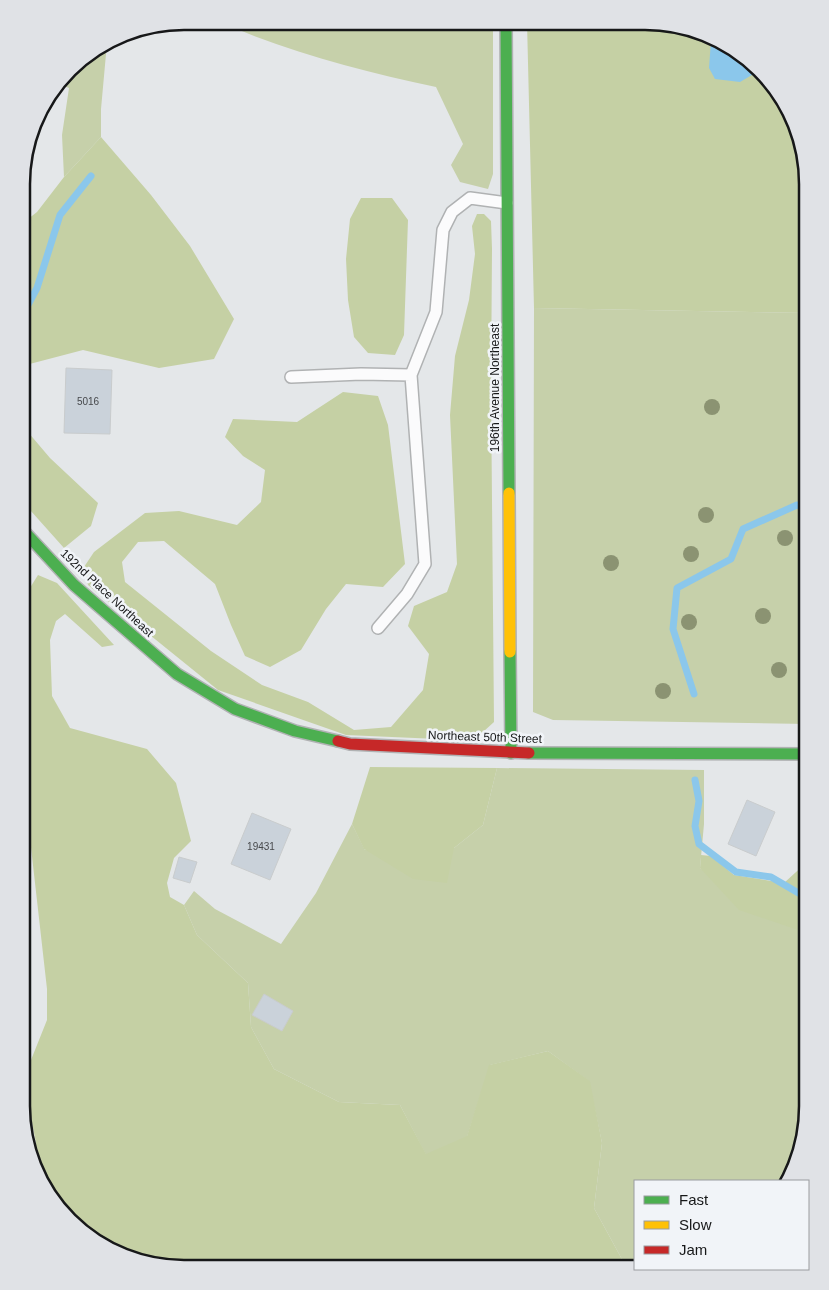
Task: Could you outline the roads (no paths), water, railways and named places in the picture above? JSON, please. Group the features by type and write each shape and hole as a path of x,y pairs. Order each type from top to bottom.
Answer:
{"street":[{"name":"196th Avenue Northeast","path":"506,30 511,753"},
{"name":"192nd Place Northeast","path":"30,537 74,584 176,674"},
{"name":"Northeast 50th Street","path":"176,674 235,709 295,731 350,744 511,753 799,754"}],"lane":[{"path":"378,628 407,594 425,564 411,375 436,312 442,230 452,212 470,198 507,203"},
{"path":"291,377 361,374 411,375"}],"water":[{"path":"711,45 739,62 753,74 740,82 715,79 709,68"}],"waterway":[{"path":"30,301 37,288 60,215 91,176"},
{"path":"694,694 673,629 677,588 731,559 743,529 799,505"},
{"path":"695,780 699,801 695,826 699,844 736,872 771,877 799,893"}]}
